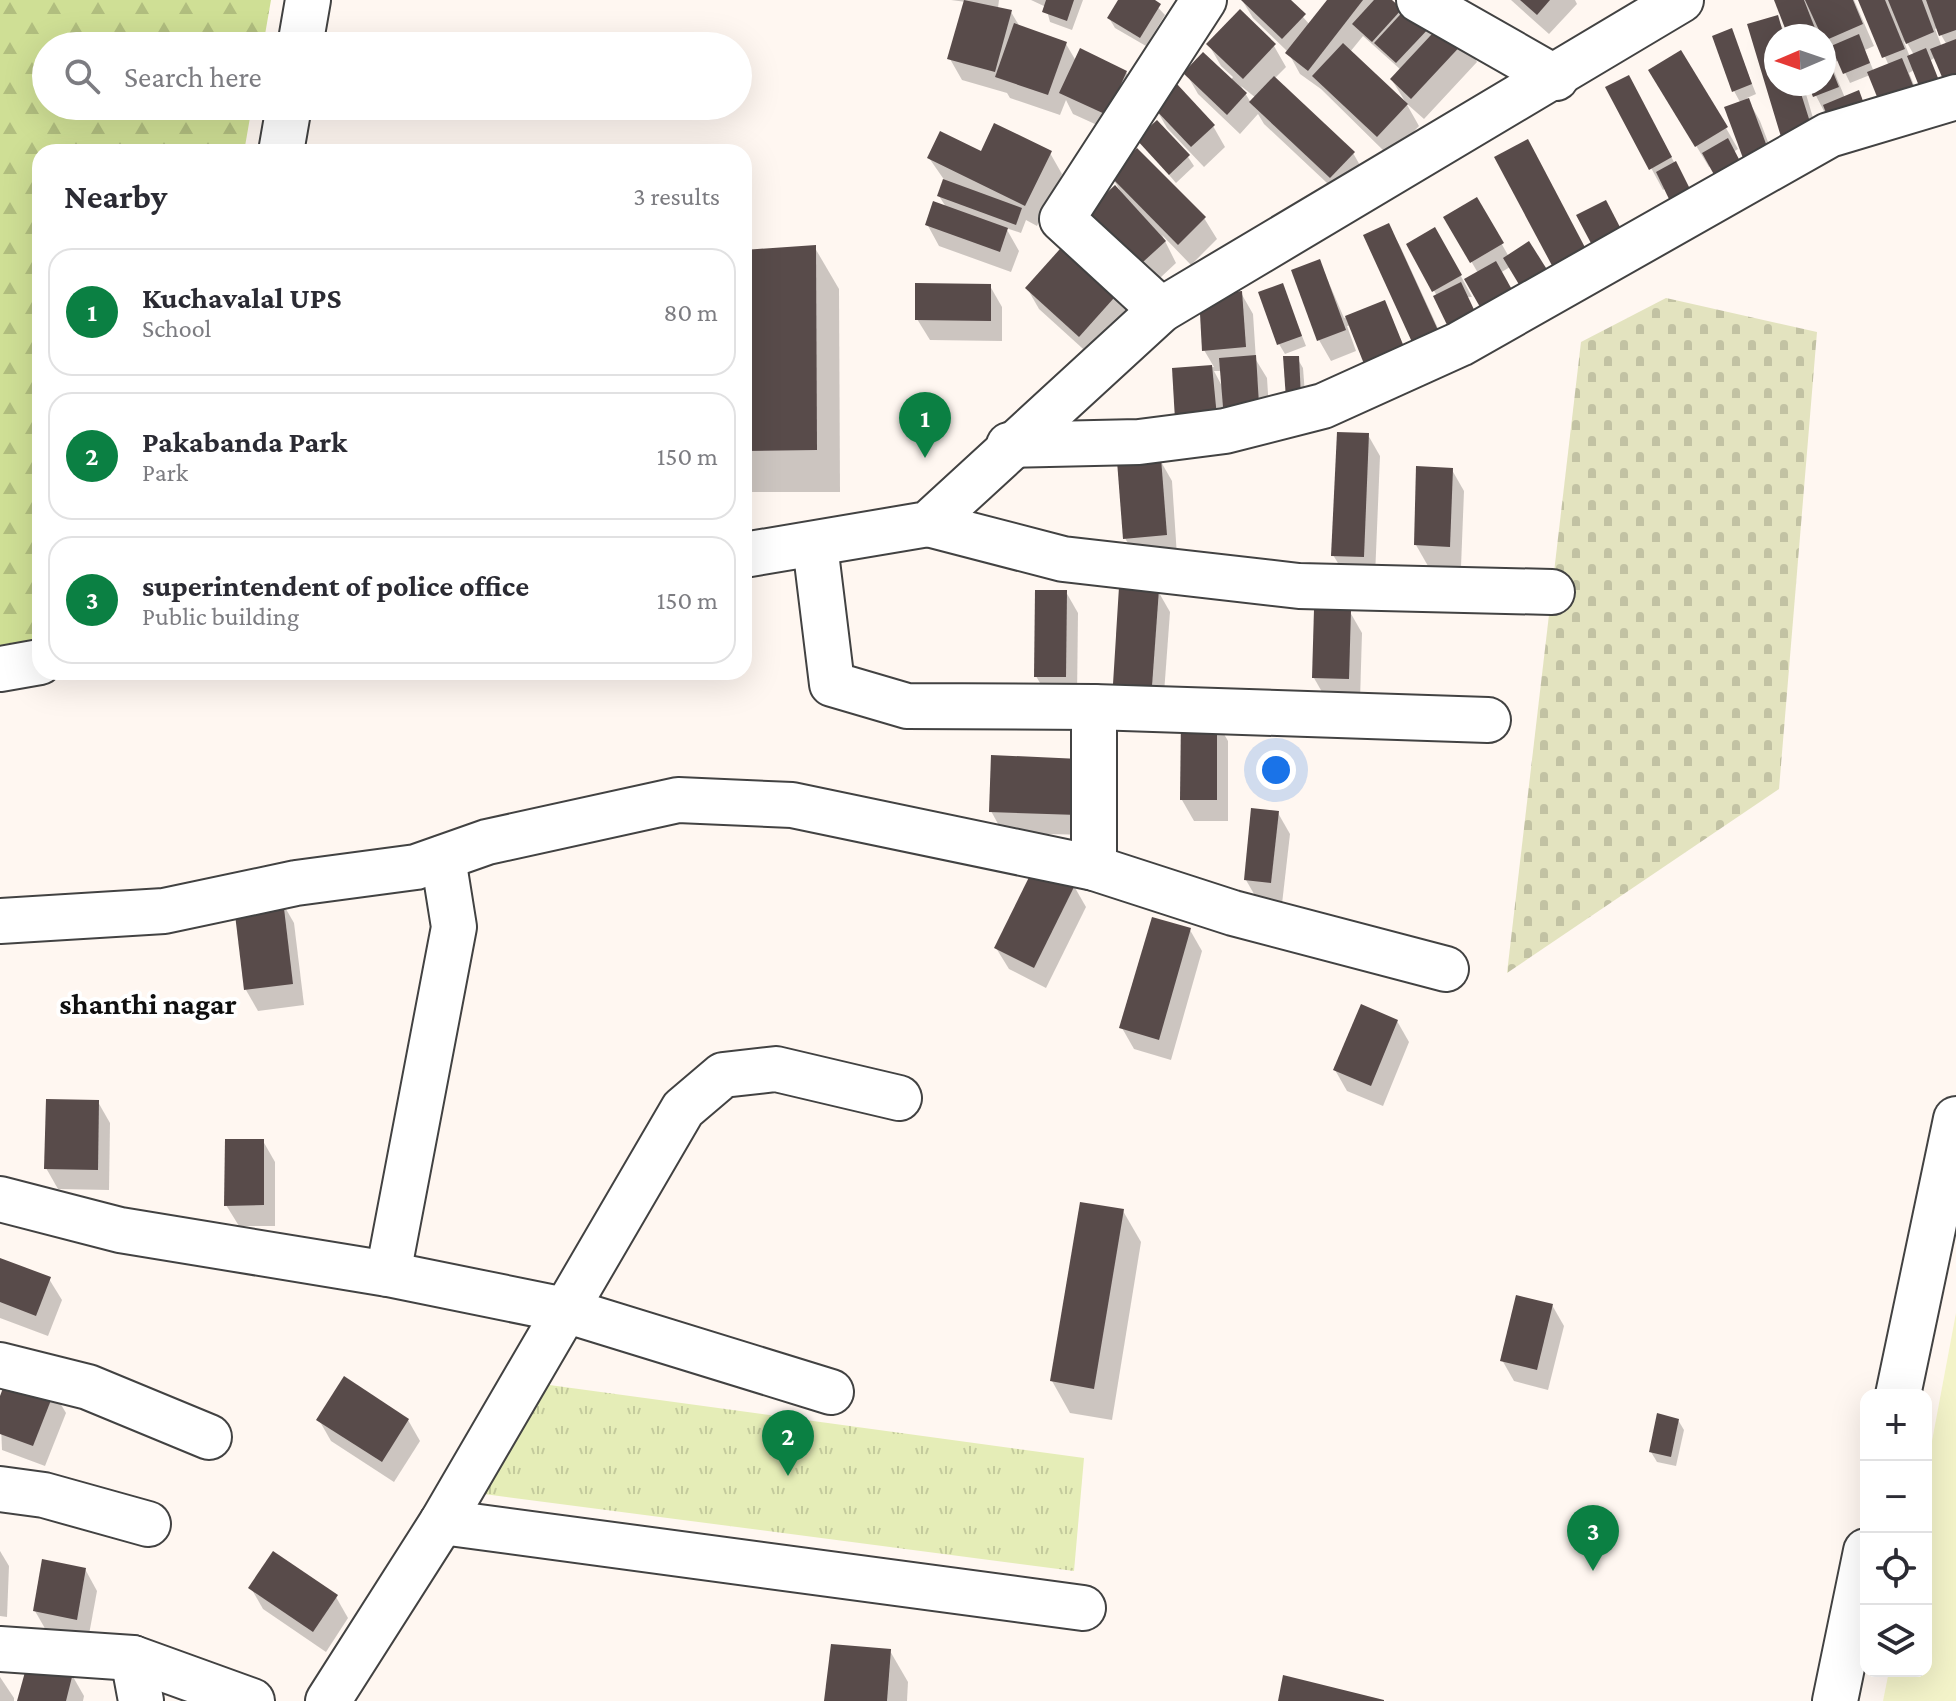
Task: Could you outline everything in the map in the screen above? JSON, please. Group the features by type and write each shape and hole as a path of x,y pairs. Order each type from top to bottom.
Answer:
{"street":[{"path":"302,32 308,0"},
{"path":"1161,310 1062,219 1204,0"},
{"path":"1419,0 1556,78"},
{"path":"928,524 1009,445 1161,310 1556,78 1681,0"},
{"path":"1009,445 1139,442 1197,435 1323,406 1460,344 1829,135 1956,97"},
{"path":"282,144 287,120"},
{"path":"752,554 928,524 1063,559 1299,586 1552,592"},
{"path":"815,545 832,684 907,706 1094,707 1488,720"},
{"path":"0,669 32,663"},
{"path":"1094,707 1094,868"},
{"path":"0,921 164,911 296,883 416,867 487,842 678,800 792,805 1094,868 1233,913 1446,969"},
{"path":"388,1274 454,927 443,858"},
{"path":"328,1701 442,1522 683,1109 723,1075 776,1069 899,1098"},
{"path":"1899,1389 1956,1119"},
{"path":"0,1199 120,1230 388,1274 565,1310 831,1392"},
{"path":"0,1365 88,1387 209,1437"},
{"path":"0,1489 44,1495 148,1524"},
{"path":"442,1522 1083,1608"},
{"path":"1835,1701 1860,1580"},
{"path":"0,1649 133,1658 252,1701"},
{"path":"133,1658 141,1701"}],"green space":[{"path":"0,0 271,0 265,32 32,32 32,120 250,120 245,144 32,144 32,660 0,666"},
{"path":"1666,298 1817,332 1779,789 1507,973 1581,342"},
{"path":"1956,1313 1956,1701 1883,1701 1888,1677 1932,1677 1932,1441"},
{"path":"542,1384 1084,1458 1074,1571 484,1494"}],"building":[{"path":"964,0 1012,10 995,72 947,59"},
{"path":"1046,0 1074,0 1067,21 1042,12"},
{"path":"1118,0 1155,0 1161,4 1140,38 1107,18"},
{"path":"1241,0 1291,0 1306,14 1282,39"},
{"path":"1327,0 1363,0 1308,71 1285,53"},
{"path":"1374,0 1392,0 1402,9 1372,42 1352,24"},
{"path":"1520,0 1550,0 1537,15"},
{"path":"1774,0 1804,0 1813,24 1783,24"},
{"path":"1805,0 1853,0 1863,24 1836,36 1836,24 1816,24"},
{"path":"1858,0 1885,0 1905,49 1882,58"},
{"path":"1888,0 1922,0 1934,32 1906,44"},
{"path":"1926,0 1956,0 1956,30 1939,36"},
{"path":"1409,5 1431,26 1396,63 1374,43"},
{"path":"1240,9 1276,44 1243,79 1206,44"},
{"path":"1778,15 1781,24 1764,24 1764,80 1747,24"},
{"path":"1445,20 1466,40 1411,99 1390,79"},
{"path":"1014,23 1067,42 1048,95 995,77"},
{"path":"1732,28 1752,84 1732,92 1712,36"},
{"path":"1859,34 1870,63 1843,74 1836,58 1836,44"},
{"path":"1956,39 1956,88 1948,91 1930,49"},
{"path":"1343,43 1408,104 1377,137 1312,76"},
{"path":"1080,48 1127,71 1107,115 1059,93"},
{"path":"1926,48 1942,88 1923,96 1907,56"},
{"path":"1681,50 1728,127 1695,147 1648,70"},
{"path":"1203,52 1247,93 1227,115 1183,73"},
{"path":"1902,58 1919,100 1884,114 1867,72"},
{"path":"1629,75 1672,157 1649,170 1605,87"},
{"path":"1274,76 1355,152 1330,178 1249,102"},
{"path":"1177,84 1215,125 1191,147 1152,106"},
{"path":"1859,90 1867,112 1831,126 1823,105"},
{"path":"1769,96 1802,96 1816,141 1785,150"},
{"path":"1749,98 1772,160 1747,169 1724,107"},
{"path":"1157,120 1190,155 1169,175 1136,139"},
{"path":"994,123 1052,151 1025,206 927,158 940,131 981,151"},
{"path":"1728,138 1742,165 1717,180 1702,153"},
{"path":"1528,139 1589,255 1556,273 1494,157"},
{"path":"1137,148 1206,217 1178,245 1110,176"},
{"path":"1676,161 1690,189 1669,199 1656,172"},
{"path":"943,179 1022,208 1016,225 937,196"},
{"path":"1115,185 1166,241 1132,272 1081,217"},
{"path":"1477,197 1504,243 1470,263 1443,217"},
{"path":"1606,200 1622,231 1593,247 1576,215"},
{"path":"933,201 1008,228 1000,252 925,225"},
{"path":"1389,223 1443,341 1417,353 1363,235"},
{"path":"1435,227 1462,275 1432,292 1406,244"},
{"path":"1068,240 1122,289 1079,337 1025,288"},
{"path":"1529,241 1553,279 1526,296 1503,258"},
{"path":"816,245 817,450 752,451 752,249"},
{"path":"1320,259 1346,330 1317,341 1291,270"},
{"path":"1496,261 1520,304 1488,321 1464,279"},
{"path":"1461,282 1478,318 1450,331 1433,296"},
{"path":"915,283 991,284 991,321 915,320"},
{"path":"1283,283 1302,336 1277,345 1258,292"},
{"path":"1242,291 1246,347 1202,351 1199,295"},
{"path":"1385,300 1408,357 1368,374 1345,316"},
{"path":"1256,355 1259,404 1223,407 1219,358"},
{"path":"1283,356 1299,356 1301,398 1286,399"},
{"path":"1212,365 1217,417 1175,420 1172,368"},
{"path":"1337,432 1369,433 1364,557 1331,556"},
{"path":"1161,458 1167,535 1123,539 1117,461"},
{"path":"1416,466 1453,468 1450,547 1414,545"},
{"path":"1119,587 1159,589 1152,686 1113,684"},
{"path":"1035,590 1067,590 1066,677 1034,677"},
{"path":"1314,609 1351,610 1349,679 1312,678"},
{"path":"1181,717 1217,718 1217,800 1180,800"},
{"path":"991,755 1080,759 1078,815 989,812"},
{"path":"1251,808 1279,811 1271,883 1244,880"},
{"path":"1035,865 1075,885 1034,968 994,948"},
{"path":"283,900 293,984 244,990 234,906"},
{"path":"1152,917 1191,928 1159,1040 1119,1028"},
{"path":"1361,1004 1398,1020 1371,1086 1333,1070"},
{"path":"46,1099 99,1100 98,1170 44,1169"},
{"path":"225,1139 264,1139 264,1205 224,1206"},
{"path":"1080,1202 1124,1209 1094,1389 1050,1381"},
{"path":"0,1258 51,1277 36,1316 0,1302"},
{"path":"1516,1295 1553,1304 1537,1370 1500,1361"},
{"path":"9,1372 55,1390 33,1446 0,1434 0,1396"},
{"path":"344,1376 409,1419 382,1462 316,1420"},
{"path":"1657,1413 1679,1419 1671,1457 1649,1452"},
{"path":"273,1551 338,1595 313,1632 248,1588"},
{"path":"42,1559 86,1568 77,1620 33,1611"},
{"path":"831,1644 891,1649 887,1701 824,1701"},
{"path":"28,1661 73,1673 66,1701 17,1701"},
{"path":"1283,1675 1384,1700 1384,1701 1278,1701"}],"place":[{"name":"Kuchavalal UPS","path":"925,458"},
{"name":"Pakabanda Park","path":"788,1476"},
{"name":"superintendent of police office","path":"1593,1571"}],"district":[{"name":"shanthi nagar","path":"148,1004"}]}
